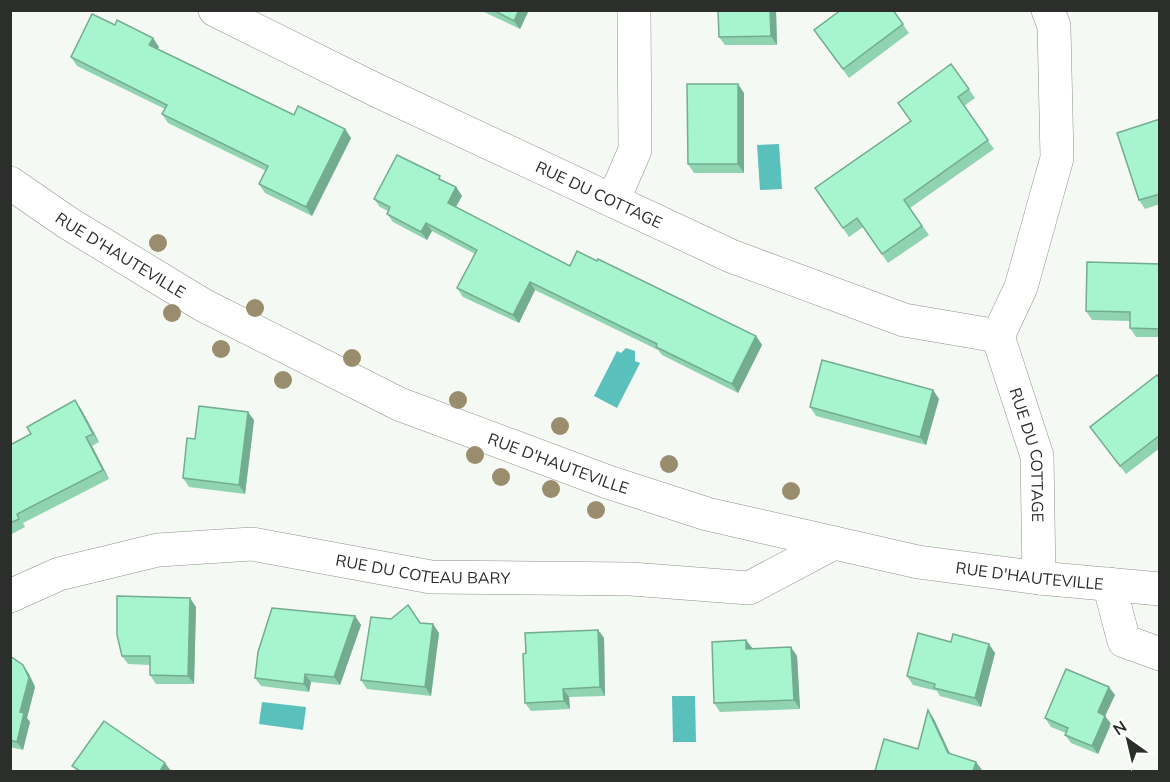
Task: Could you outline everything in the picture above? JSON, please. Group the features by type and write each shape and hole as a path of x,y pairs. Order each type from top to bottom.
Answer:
{"street":[{"name":"RUE DU COTTAGE","path":"215,10 730,256 904,320 998,336 1037,456 1039,578"},
{"path":"613,201 635,150 634,10"},
{"path":"998,336 1022,287 1057,158 1054,26 1048,10"},
{"name":"RUE D'HAUTEVILLE","path":"10,183 68,223 203,305 399,404 608,482 707,514 918,562 1039,578 1160,589"},
{"name":"RUE DU COTEAU BARY","path":"10,596 59,574 158,550 252,544 430,577 631,579 749,588 834,543"},
{"path":"1109,585 1124,641 1160,654"}],"water":[{"path":"779,144 782,189 760,190 757,145"},
{"path":"626,348 635,351 635,361 640,363 617,408 594,396 617,351 621,353"},
{"path":"672,696 695,696 696,742 673,742"},
{"path":"262,702 306,707 303,730 259,724"}],"building":[{"path":"493,10 519,10 514,21"},
{"path":"718,10 770,10 771,36 719,37"},
{"path":"841,10 893,10 903,24 843,69 814,30"},
{"path":"92,14 115,25 117,20 153,38 149,45 294,115 298,106 345,129 306,207 259,184 268,166 162,114 167,105 71,57"},
{"path":"951,64 969,89 958,97 988,140 904,200 922,226 882,254 857,218 843,228 815,188 911,121 898,103"},
{"path":"687,84 738,84 738,164 688,164"},
{"path":"1160,119 1160,194 1139,200 1117,133"},
{"path":"397,155 440,176 439,179 456,187 448,203 570,266 577,251 756,336 732,384 656,347 657,344 530,282 513,315 457,288 477,250 426,223 421,232 387,214 390,207 374,199"},
{"path":"1087,262 1160,264 1160,329 1130,328 1130,312 1086,311"},
{"path":"822,360 933,390 920,437 810,407"},
{"path":"1157,375 1160,379 1160,435 1120,466 1090,427"},
{"path":"75,400 93,434 86,437 103,470 17,514 19,519 10,523 10,445 31,434 27,427"},
{"path":"199,406 248,412 239,485 183,478 187,438 195,439"},
{"path":"117,596 190,598 188,676 150,675 150,656 122,656 117,635"},
{"path":"408,605 420,623 433,624 425,687 361,680 371,617 391,619"},
{"path":"272,608 355,616 334,677 305,674 304,684 255,678 258,652"},
{"path":"598,630 600,687 563,689 564,701 525,703 523,654 526,653 525,633"},
{"path":"918,633 951,642 953,634 989,644 975,698 934,688 935,684 907,676"},
{"path":"746,640 746,649 791,647 794,700 714,703 712,642"},
{"path":"10,656 23,665 29,678 20,712 24,713 17,742 10,740"},
{"path":"1066,669 1109,687 1098,712 1105,716 1092,746 1065,735 1068,728 1045,718"},
{"path":"928,710 948,753 976,762 973,771 875,771 884,739 918,749"},
{"path":"104,721 165,763 160,771 80,771 72,766"}]}
